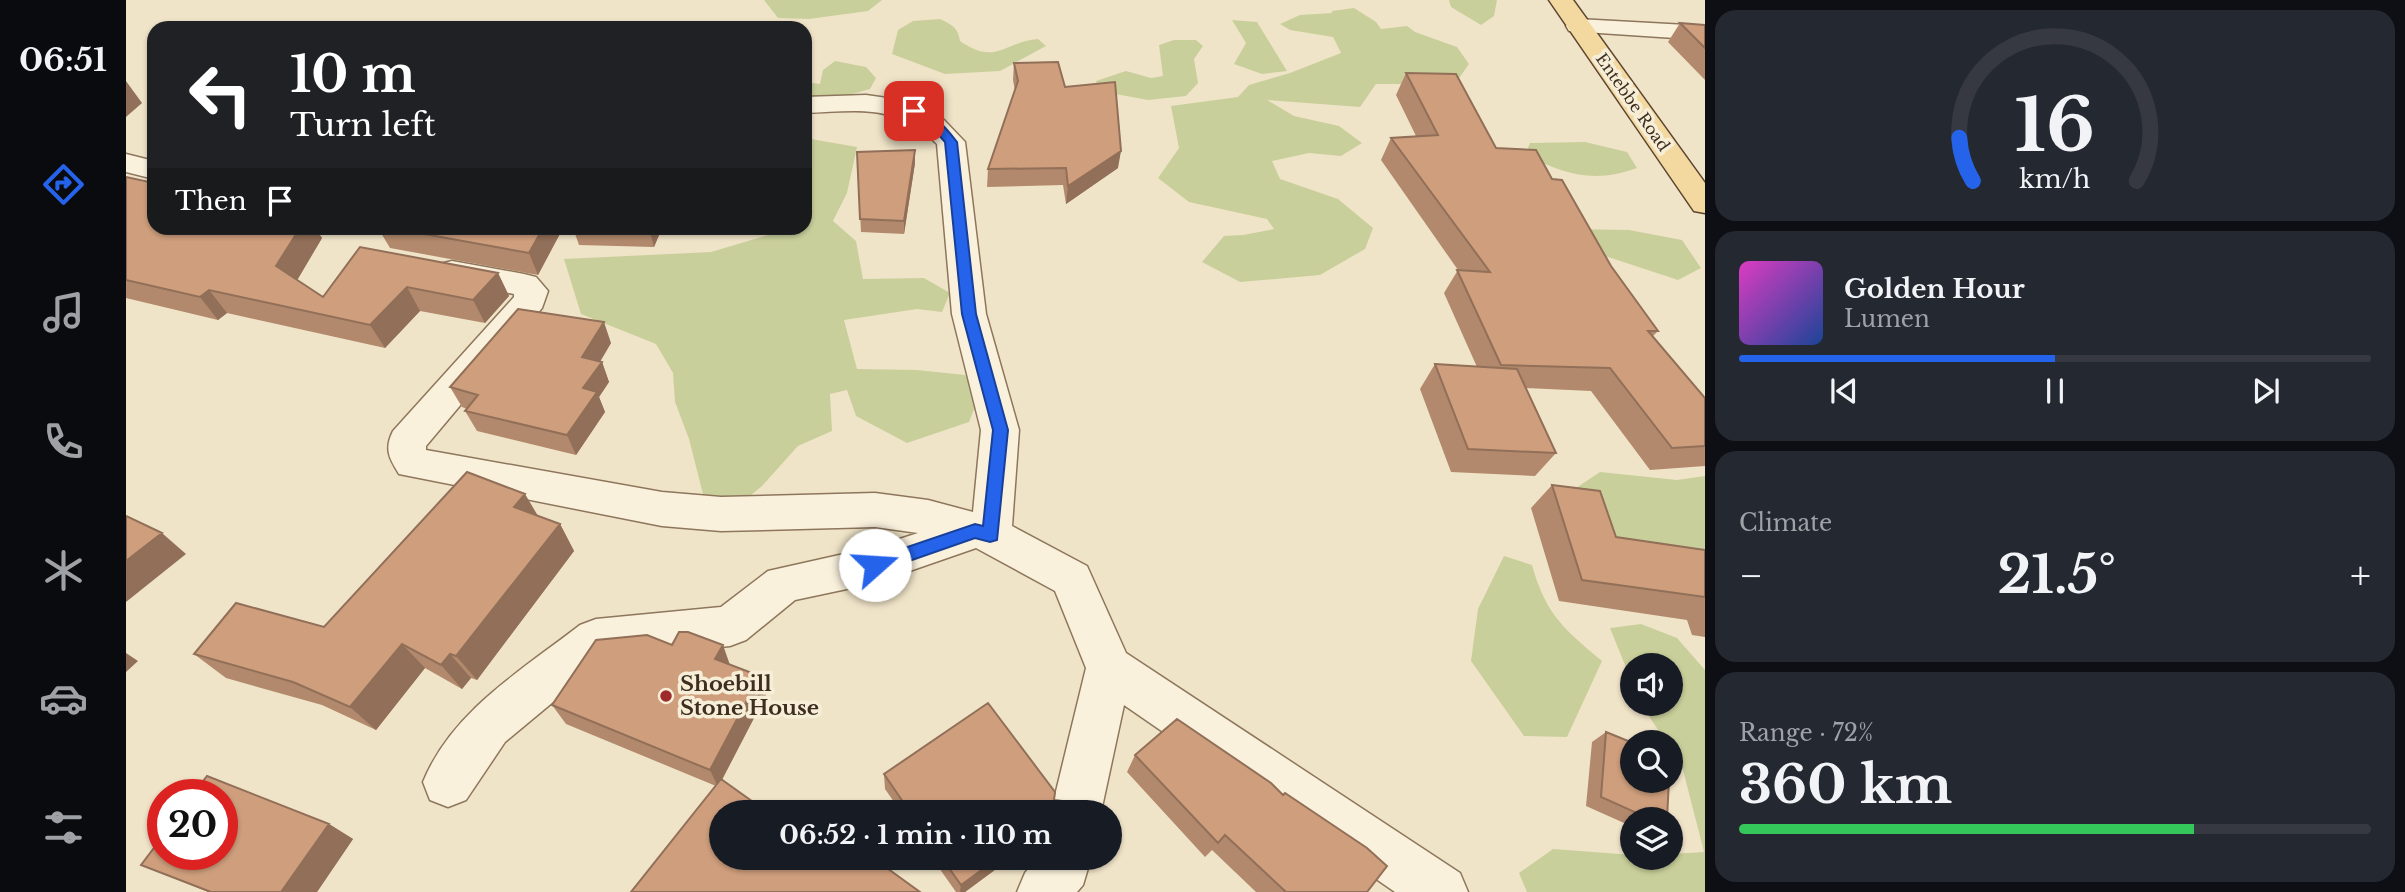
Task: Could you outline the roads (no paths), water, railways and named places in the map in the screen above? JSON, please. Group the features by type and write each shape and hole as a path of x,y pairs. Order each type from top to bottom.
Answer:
{"main road":[{"name":"Entebbe Road","path":"1561,0 1705,204"}],"street":[{"path":"1578,26 1705,33"},
{"path":"812,105 878,104 914,111 935,123 951,142 969,314 1000,430 983,533"},
{"path":"126,163 147,167"},
{"path":"422,266 524,285 531,291 530,300 407,442 407,454 413,463 662,509 721,514 875,510 928,517 983,533 1072,579 1108,668 1441,892"},
{"path":"448,782 488,726 596,639 730,626 783,584 875,565 983,533"},
{"path":"1079,800 1108,668"},
{"path":"1044,892 1061,870"}],"place":[{"name":"Shoebill Stone House","path":"666,696"}]}
